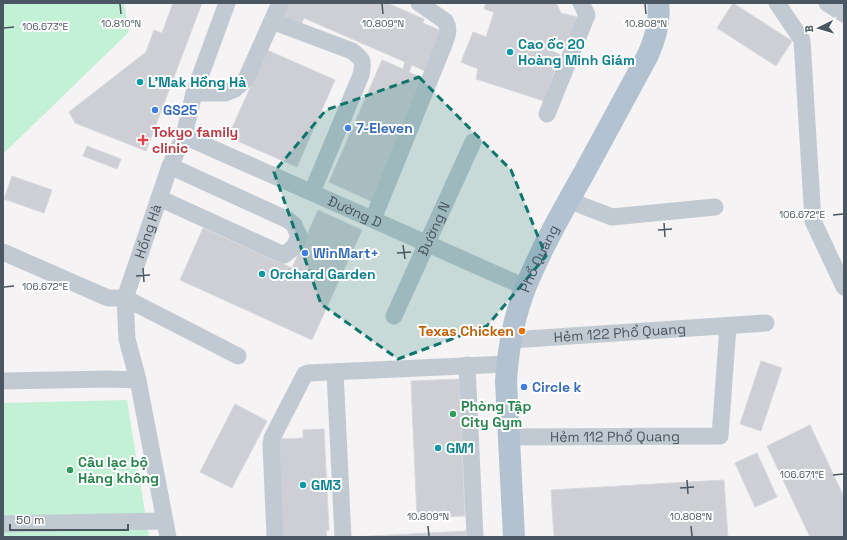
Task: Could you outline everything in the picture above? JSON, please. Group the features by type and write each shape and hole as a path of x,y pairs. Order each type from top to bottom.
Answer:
{"main road":[{"name":"Phổ Quang","path":"514,537 506,381 511,340 518,312 525,288 552,230 648,55 656,36 658,23 658,3"}],"street":[{"name":"Hồng Hà","path":"166,529 138,380 127,339 125,298 170,166 184,136 194,93 227,3"},
{"path":"194,93 225,93 235,89 246,79 280,3"},
{"path":"373,219 449,31 448,25 445,21 419,3"},
{"path":"547,114 587,15 581,3"},
{"path":"777,3 802,40 813,221 844,287"},
{"path":"827,3 844,14"},
{"path":"272,21 352,51 362,59 363,66 361,74 312,192"},
{"name":"Đường D","path":"184,136 427,243 525,288"},
{"name":"Đường N","path":"394,316 473,142"},
{"path":"159,198 284,254 294,248 299,236 294,225 288,220 170,166"},
{"path":"568,200 612,216 715,207"},
{"path":"3,252 108,298 125,298 238,356"},
{"name":"Hẻm 122 Phổ Quang","path":"511,340 766,323"},
{"name":"Hẻm 112 Phổ Quang","path":"509,437 720,436 728,326"},
{"path":"275,537 272,438 305,374 507,364"},
{"path":"467,365 475,537"},
{"path":"335,372 343,537"},
{"path":"3,381 108,379 138,380"},
{"path":"3,524 166,529"}],"highlighted area":[{"path":"419,77 511,170 546,256 487,326 398,359 321,304 274,172 326,110"}],"green space":[{"path":"3,3 124,3 129,32 3,154"},
{"name":"Câu lạc bộ Hàng không","path":"127,400 149,537 3,537 3,403"}],"building":[{"name":"L’Mak Hồng Hà","path":"173,3 202,3 146,151 75,123 69,112 146,52 154,30 162,33"},
{"path":"287,3 387,3 424,19 423,23 446,33 429,73 412,65 409,72 426,80 373,202 329,182 382,60 403,69 405,62 304,18 301,25 281,16"},
{"name":"Cao ốc 20 Hoàng Minh Giám","path":"486,3 556,3 561,13 577,17 568,47 554,42 551,50 560,55 544,101 476,79 478,69 461,62 473,32 486,37 494,12 484,9"},
{"path":"733,3 792,41 776,66 717,28"},
{"path":"267,50 335,80 297,167 228,137"},
{"path":"87,146 121,159 117,169 83,156"},
{"path":"12,176 52,190 44,213 4,199"},
{"name":"Orchard Garden","path":"318,210 362,230 312,340 180,280 203,228 292,268"},
{"path":"761,361 782,368 761,431 740,424"},
{"name":"GM1","path":"459,379 465,516 417,518 411,381"},
{"path":"235,404 267,421 232,488 200,472"},
{"path":"810,425 844,497 844,537 810,537 767,446"},
{"name":"GM3","path":"324,429 329,530 326,531 327,537 282,537 277,439 303,438 303,430"},
{"path":"757,453 777,497 755,507 735,463"},
{"path":"724,480 728,537 554,537 551,490"},
{"path":"466,531 466,537 353,537"}],"place":[{"name":"Cao ốc 20 Hoàng Minh Giám","path":"510,52"},
{"name":"L’Mak Hồng Hà","path":"140,82"},
{"name":"GS25","path":"155,110"},
{"name":"7-Eleven","path":"348,128"},
{"name":"Tokyo family clinic","path":"143,140"},
{"name":"WinMart+","path":"305,253"},
{"name":"Orchard Garden","path":"262,274"},
{"name":"Texas Chicken","path":"522,331"},
{"name":"Circle k","path":"524,387"},
{"name":"Phòng Tập City Gym","path":"453,414"},
{"name":"GM1","path":"438,448"},
{"name":"Câu lạc bộ Hàng không","path":"70,470"},
{"name":"GM3","path":"303,485"}]}
